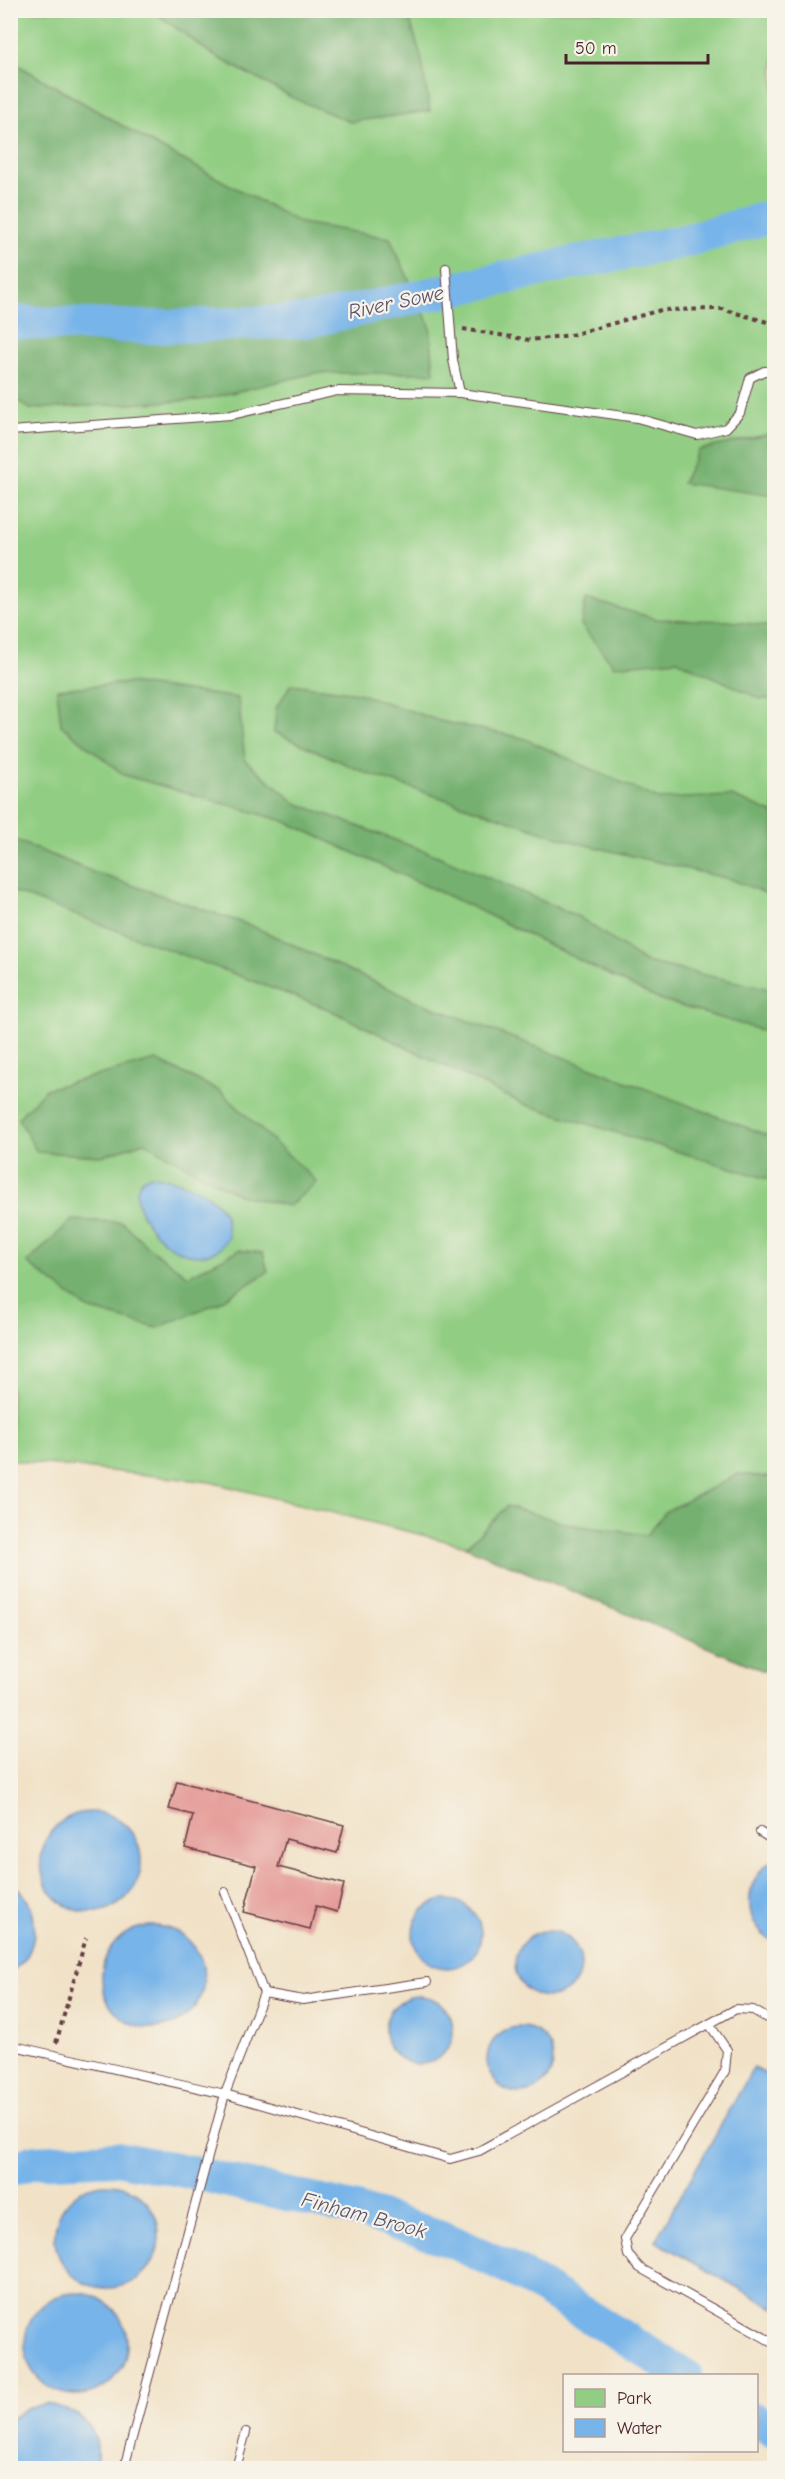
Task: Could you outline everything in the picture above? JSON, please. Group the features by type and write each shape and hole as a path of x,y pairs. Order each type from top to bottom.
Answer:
{"lane":[{"path":"446,268 453,360 460,393"},
{"path":"10,431 231,415 337,391 460,393 637,418 698,435 726,428 740,413 750,378 764,371 774,371"},
{"path":"760,1832 774,1840"},
{"path":"124,2469 225,2094 264,1993 225,1892"},
{"path":"264,1993 303,2000 427,1983"},
{"path":"10,2045 225,2094 450,2159 479,2151 736,2009 753,2010 774,2022"},
{"path":"709,2024 727,2050 725,2071 625,2239 628,2255 640,2268 774,2343"},
{"path":"236,2469 246,2432"}],"path":[{"path":"449,316 461,328 530,340 571,335 661,310 723,309 774,324"},
{"path":"53,2055 86,1938"}],"green space":[{"path":"11,11 774,11 774,1675 466,1546 210,1482 11,1460"},
{"path":"153,11 407,11 421,56 430,111 350,122 291,97 213,55"},
{"path":"11,61 159,147 301,223 390,238 430,326 434,373 315,373 201,400 30,409 11,396"},
{"path":"774,433 774,496 682,483 699,450"},
{"path":"586,599 657,619 730,621 774,627 774,699 761,699 677,660 614,666 581,625"},
{"path":"128,683 238,698 245,760 296,803 438,856 579,917 645,962 774,990 774,1034 660,1000 468,905 284,821 124,775 61,725 57,689"},
{"path":"291,684 358,693 440,721 523,738 658,799 732,796 774,814 774,897 733,880 574,842 366,773 274,732 276,708"},
{"path":"10,838 93,872 252,926 414,1000 774,1138 774,1181 523,1104 328,1009 11,891"},
{"path":"156,1060 220,1091 317,1182 289,1206 239,1195 144,1142 102,1156 37,1152 18,1118 46,1089"},
{"path":"72,1220 122,1222 147,1246 188,1276 239,1250 263,1253 268,1272 217,1303 157,1328 88,1309 27,1263"},
{"path":"739,1474 774,1478 774,1675 466,1547 507,1506 573,1525 647,1535 666,1511"}],"water":[{"path":"152,1175 190,1186 216,1202 225,1216 228,1237 220,1249 197,1255 179,1251 162,1240 149,1226 140,1210 137,1194 140,1182"},
{"path":"91,1812 119,1820 133,1834 141,1862 133,1890 119,1904 91,1912 63,1904 49,1890 41,1862 49,1834 63,1820"},
{"path":"774,1860 774,1942 755,1924 750,1901 751,1889 756,1878"},
{"path":"10,1884 26,1898 34,1918 30,1950 25,1959 11,1972"},
{"path":"447,1900 460,1903 471,1910 478,1921 481,1934 478,1947 471,1958 460,1965 447,1968 434,1965 423,1958 416,1947 413,1934 416,1921 423,1910 434,1903"},
{"path":"153,1926 173,1930 189,1941 200,1957 204,1977 200,1997 189,2013 173,2024 153,2028 133,2024 117,2013 106,1997 102,1977 106,1957 117,1941 133,1930"},
{"path":"548,1931 561,1934 571,1941 578,1951 581,1964 578,1977 571,1987 561,1994 548,1997 535,1994 525,1987 518,1977 515,1964 518,1951 525,1941 535,1934"},
{"path":"419,1996 432,1999 443,2006 450,2017 453,2030 450,2043 443,2054 432,2061 419,2064 406,2061 395,2054 388,2043 385,2030 388,2017 395,2006 406,1999"},
{"path":"513,2027 527,2027 539,2032 548,2041 553,2060 551,2073 544,2084 527,2093 513,2093 501,2088 492,2079 487,2067 487,2053 492,2041 501,2032"},
{"path":"754,2067 774,2079 774,2308 655,2241"},
{"path":"107,2184 127,2188 144,2199 155,2216 159,2236 155,2256 144,2273 127,2284 107,2288 87,2284 70,2273 59,2256 55,2236 59,2216 70,2199 87,2188"},
{"path":"76,2293 105,2301 119,2315 127,2344 119,2373 105,2387 76,2395 47,2387 33,2373 25,2344 33,2315 47,2301"},
{"path":"46,2404 70,2411 88,2424 96,2443 96,2468 11,2468 11,2419 27,2408"}],"building":[{"path":"177,1781 344,1825 337,1853 286,1839 278,1867 344,1884 337,1912 316,1906 310,1929 244,1912 256,1866 185,1848 193,1815 169,1809"}],"waterway":[{"name":"River Sowe","path":"10,322 148,327 307,321 681,242 774,216"},
{"name":"Finham Brook","path":"10,2170 32,2162 116,2158 353,2209 444,2238 512,2269 683,2374"},
{"name":"Finham Brook","path":"758,2421 774,2431"}]}
